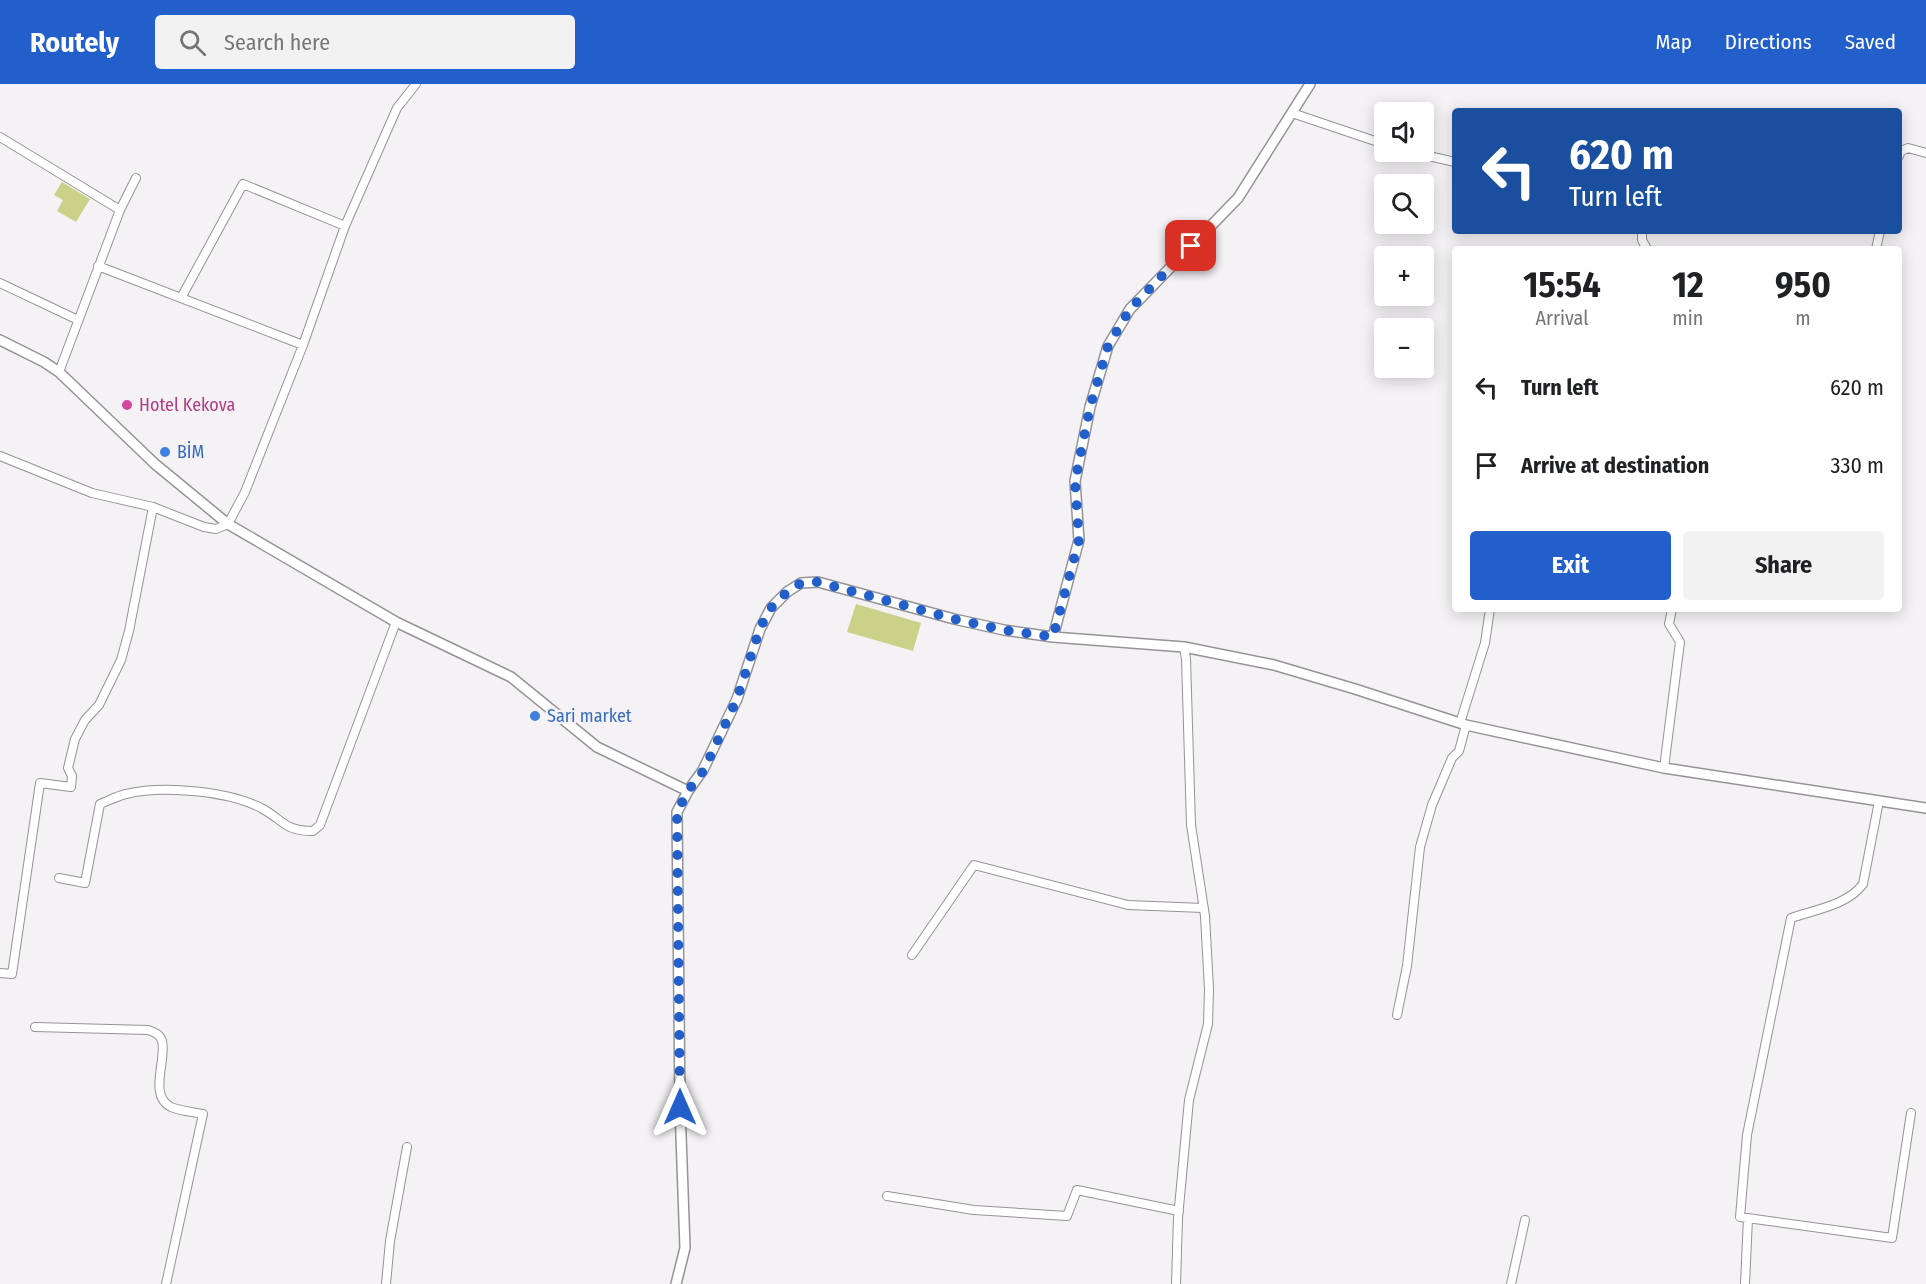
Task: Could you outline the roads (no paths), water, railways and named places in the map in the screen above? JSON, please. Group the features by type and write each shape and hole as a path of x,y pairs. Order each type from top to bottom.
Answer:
{"street":[{"path":"0,456 92,493 153,507 204,527 216,529 228,524 245,492 303,345 345,226 397,108 416,84"},
{"path":"1053,637 1079,540 1075,482 1090,407 1108,346 1130,309 1238,198 1310,84"},
{"path":"1292,112 1374,141"},
{"path":"0,137 120,210"},
{"path":"1902,150 1908,148 1926,153"},
{"path":"1434,157 1452,161"},
{"path":"59,372 120,210 136,178"},
{"path":"181,298 243,184 345,226"},
{"path":"98,266 303,345"},
{"path":"0,283 78,320"},
{"path":"0,339 59,372 155,464 228,524 396,622 511,677 597,747 688,791"},
{"path":"0,973 12,974 40,783 70,787 72,776 68,768 75,739 85,720 99,705 122,660 153,507"},
{"path":"676,1284 685,1248 680,1107 677,812 688,791 704,770 737,699 760,628 771,608 787,592 801,583 818,582 954,619 1004,630 1053,637 1184,647 1274,665 1463,724 1664,768 1926,807"},
{"path":"1397,1015 1407,966 1420,847 1432,805 1452,758 1459,751 1463,724 1485,644 1490,612"},
{"path":"1664,768 1680,642 1669,624 1671,612"},
{"path":"59,878 85,884 100,804 126,794 177,789 218,795 264,809 284,825 313,831 320,825 396,622"},
{"path":"1176,1284 1179,1211 1189,1100 1208,1024 1209,989 1203,908 1191,825 1184,647"},
{"path":"1879,801 1863,884 1857,894 1791,918 1747,1135 1740,1217 1892,1238 1911,1113"},
{"path":"912,955 974,864 1128,905 1203,908"},
{"path":"35,1027 148,1029 158,1034 163,1042 159,1090 163,1100 170,1107 203,1114 166,1284"},
{"path":"386,1284 390,1241 407,1147"},
{"path":"887,1196 974,1210 1067,1216 1077,1190 1179,1211"},
{"path":"1745,1284 1748,1218"},
{"path":"1511,1284 1525,1220"}],"place":[{"name":"Hotel Kekova","path":"127,405"},
{"name":"BİM","path":"165,452"},
{"name":"Sari market","path":"535,716"}]}
